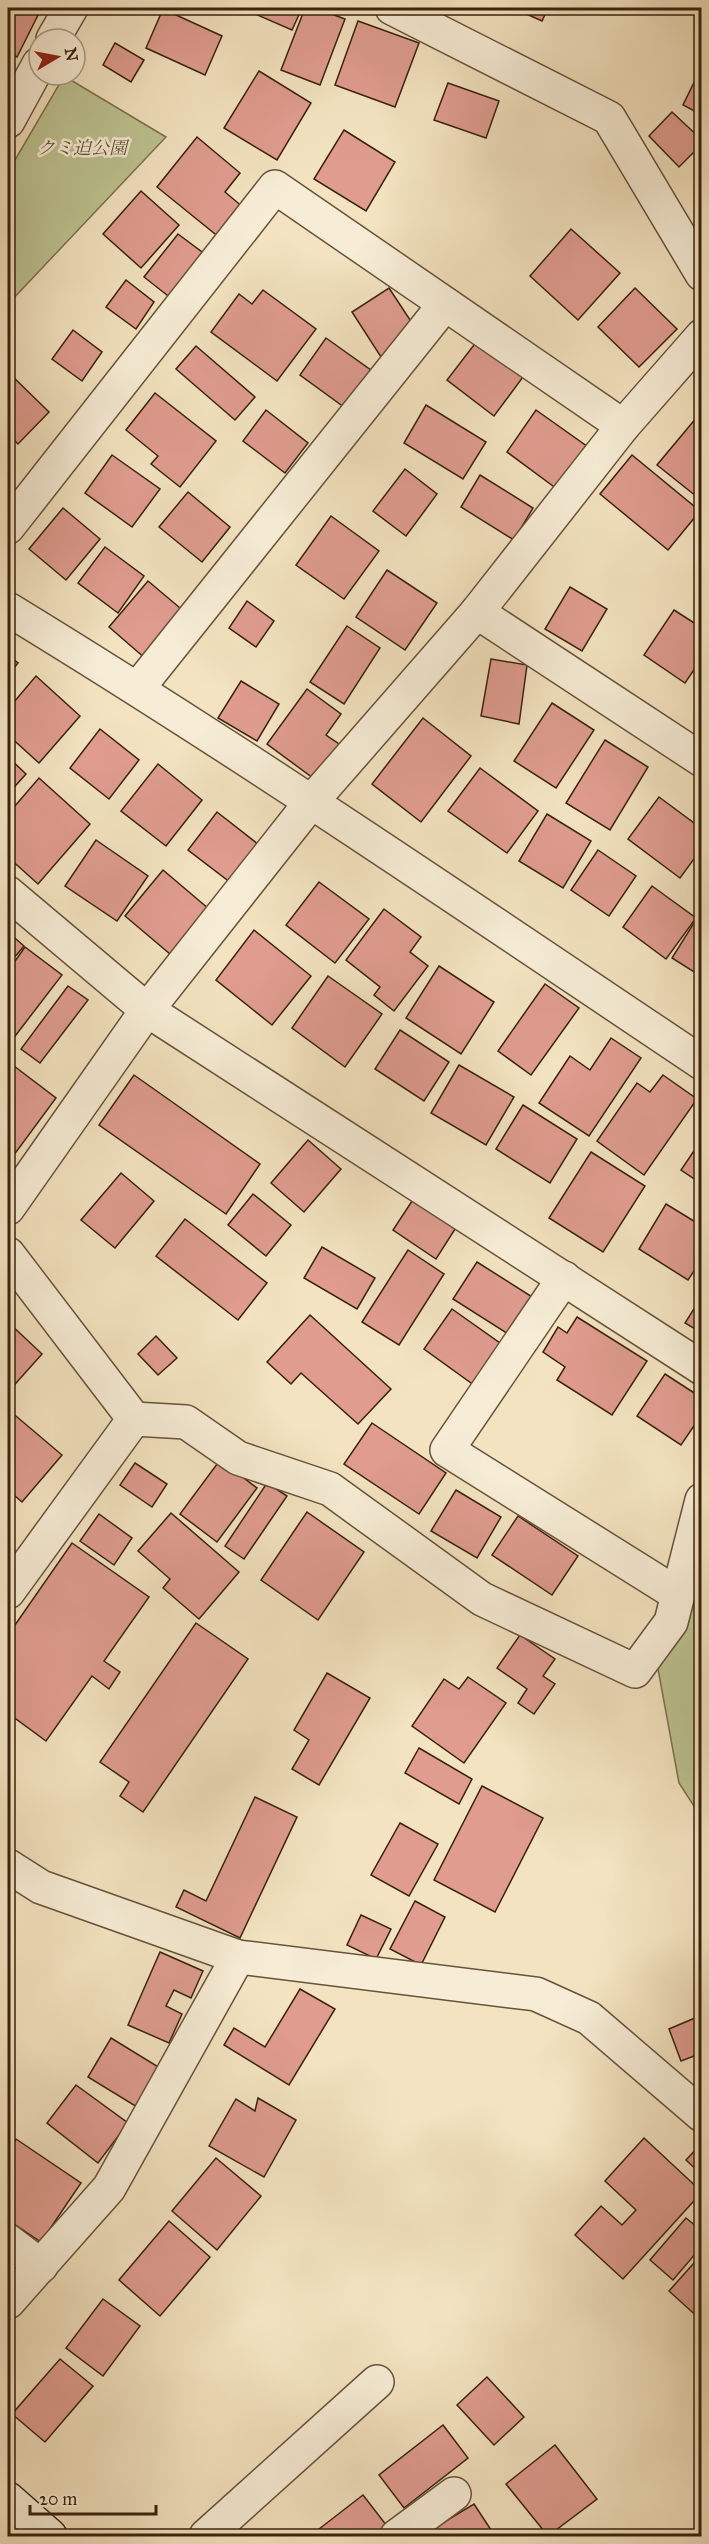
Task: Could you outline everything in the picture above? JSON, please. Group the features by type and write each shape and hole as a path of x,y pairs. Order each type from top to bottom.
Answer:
{"street":[{"path":"60,27 71,8"},
{"path":"392,8 609,118 702,274"},
{"path":"8,121 27,86"},
{"path":"8,527 275,187 623,426"},
{"path":"138,688 446,304"},
{"path":"8,1208 147,1010 312,801 477,612 623,426 702,336"},
{"path":"8,609 138,688 312,801 702,1063"},
{"path":"477,612 702,760"},
{"path":"8,893 147,1010 702,1368"},
{"path":"8,1254 134,1419 186,1422 238,1458 330,1489 482,1599 635,1671 671,1622 702,1500"},
{"path":"564,1278 447,1450 677,1594"},
{"path":"8,1592 134,1419"},
{"path":"8,1866 41,1887 238,1957 536,1994 590,2018 702,2115"},
{"path":"8,2302 109,2188 238,1957"},
{"path":"8,2241 41,2266"},
{"path":"206,2536 377,2382"},
{"path":"397,2536 454,2494"},
{"path":"8,2499 50,2536"}],"green space":[{"name":"クミ迫公園","path":"58,87 82,87 166,137 8,304 8,172"},
{"path":"699,1571 702,1572 701,1817 679,1783 656,1658"}],"building":[{"path":"8,8 24,8 38,15 32,27 27,27 27,37 17,57 8,52"},
{"path":"247,8 302,8 292,30 246,10"},
{"path":"305,8 315,8 345,19 320,85 281,70"},
{"path":"513,8 548,8 542,21"},
{"path":"163,9 222,36 205,75 146,48"},
{"path":"358,21 419,43 395,107 335,85"},
{"path":"115,43 144,60 131,82 103,65"},
{"path":"702,66 702,115 683,105"},
{"path":"259,71 311,103 277,160 224,128"},
{"path":"448,83 499,101 486,138 434,120"},
{"path":"672,112 702,140 702,144 679,167 649,136"},
{"path":"344,130 395,162 366,211 314,179"},
{"path":"197,137 240,173 225,192 244,208 220,238 157,187"},
{"path":"141,191 179,225 141,268 103,234"},
{"path":"571,229 620,273 578,320 530,276"},
{"path":"178,234 206,255 172,299 144,277"},
{"path":"126,280 154,302 136,329 106,307"},
{"path":"389,288 418,332 381,357 352,312"},
{"path":"635,288 677,329 639,367 598,327"},
{"path":"263,290 316,329 277,381 211,332 239,294 252,304"},
{"path":"73,330 102,352 82,381 52,359"},
{"path":"326,338 375,373 348,410 300,375"},
{"path":"477,341 523,377 494,416 447,380"},
{"path":"196,346 255,397 235,420 176,369"},
{"path":"8,372 49,412 18,444 8,434"},
{"path":"155,393 216,441 180,487 151,464 158,456 126,430"},
{"path":"426,405 486,442 463,479 404,443"},
{"path":"266,410 308,443 285,473 243,441"},
{"path":"536,410 588,447 557,489 507,452"},
{"path":"702,411 702,499 701,500 657,465"},
{"path":"112,455 160,489 132,527 85,493"},
{"path":"632,455 700,511 668,550 600,494"},
{"path":"405,469 437,494 406,536 373,511"},
{"path":"480,475 533,508 514,540 461,507"},
{"path":"188,492 230,527 202,562 159,527"},
{"path":"63,508 100,539 66,580 29,549"},
{"path":"331,516 379,551 344,599 296,565"},
{"path":"105,547 144,576 118,613 78,583"},
{"path":"387,570 437,603 405,650 356,617"},
{"path":"148,581 186,613 146,659 109,627"},
{"path":"570,587 607,609 582,651 545,629"},
{"path":"247,601 274,621 256,647 229,628"},
{"path":"674,610 702,628 702,658 685,683 644,655"},
{"path":"347,626 380,648 344,704 310,682"},
{"path":"8,655 18,663 8,676"},
{"path":"491,659 527,665 519,724 481,716"},
{"path":"36,676 80,716 39,763 8,735 8,709"},
{"path":"241,681 279,704 257,741 218,718"},
{"path":"307,689 341,714 326,735 342,746 317,781 267,744"},
{"path":"552,703 594,730 556,788 514,761"},
{"path":"423,718 471,756 421,822 372,784"},
{"path":"100,729 139,760 109,799 70,768"},
{"path":"605,740 648,767 610,830 566,803"},
{"path":"8,757 26,774 8,794"},
{"path":"158,764 202,800 166,846 121,811"},
{"path":"480,768 538,811 507,853 448,811"},
{"path":"39,778 90,824 38,884 8,857 8,814"},
{"path":"659,797 702,829 702,848 680,878 628,839"},
{"path":"217,812 263,848 235,886 188,850"},
{"path":"547,814 591,841 563,888 519,861"},
{"path":"96,840 148,876 117,921 65,886"},
{"path":"598,850 636,876 609,916 571,890"},
{"path":"163,870 209,909 170,954 125,916"},
{"path":"319,882 369,919 335,963 286,925"},
{"path":"652,886 696,918 666,959 623,927"},
{"path":"384,909 421,937 410,952 428,966 394,1011 374,995 380,987 346,960"},
{"path":"702,910 702,977 672,958"},
{"path":"254,930 311,976 272,1025 216,980"},
{"path":"8,932 24,946 8,965"},
{"path":"25,947 62,975 9,1044 8,971"},
{"path":"439,966 494,1002 461,1054 406,1018"},
{"path":"328,976 382,1014 345,1067 292,1028"},
{"path":"545,984 579,1008 531,1075 498,1051"},
{"path":"68,986 88,1000 40,1063 21,1049"},
{"path":"400,1030 449,1062 424,1101 375,1069"},
{"path":"611,1038 641,1058 589,1136 539,1103 570,1056 590,1070"},
{"path":"459,1065 514,1097 486,1145 431,1113"},
{"path":"14,1066 56,1098 8,1163 8,1075"},
{"path":"134,1075 260,1164 226,1214 99,1125"},
{"path":"663,1075 697,1099 644,1175 597,1141 637,1083 650,1092"},
{"path":"523,1105 577,1139 550,1183 496,1149"},
{"path":"702,1139 702,1184 681,1170"},
{"path":"308,1140 341,1169 304,1212 271,1183"},
{"path":"591,1152 645,1186 603,1252 549,1218"},
{"path":"121,1173 154,1201 115,1248 81,1220"},
{"path":"253,1194 291,1225 266,1256 228,1225"},
{"path":"414,1198 457,1226 436,1259 393,1230"},
{"path":"666,1204 702,1226 702,1259 688,1280 639,1249"},
{"path":"185,1219 267,1283 238,1320 156,1256"},
{"path":"322,1247 375,1278 357,1309 304,1278"},
{"path":"408,1250 444,1274 399,1345 362,1322"},
{"path":"477,1262 537,1300 513,1337 453,1299"},
{"path":"702,1296 702,1333 685,1323"},
{"path":"452,1309 507,1348 478,1388 424,1349"},
{"path":"310,1315 391,1389 358,1424 301,1373 291,1384 267,1362"},
{"path":"577,1317 647,1361 612,1415 557,1380 565,1367 543,1352 558,1327 567,1333"},
{"path":"8,1322 42,1354 8,1392"},
{"path":"156,1336 177,1358 158,1375 138,1354"},
{"path":"665,1374 702,1398 702,1414 681,1445 637,1416"},
{"path":"10,1411 62,1455 22,1502 8,1490 8,1414"},
{"path":"372,1423 446,1473 419,1514 344,1464"},
{"path":"220,1460 257,1488 217,1542 180,1514"},
{"path":"135,1463 167,1484 152,1507 120,1485"},
{"path":"267,1483 287,1496 244,1559 225,1546"},
{"path":"456,1490 501,1517 477,1558 431,1531"},
{"path":"307,1512 364,1552 318,1620 261,1580"},
{"path":"171,1513 239,1572 199,1619 163,1588 170,1579 138,1551"},
{"path":"99,1514 132,1538 114,1565 80,1541"},
{"path":"518,1516 578,1556 552,1595 492,1555"},
{"path":"72,1543 149,1597 104,1661 120,1672 109,1689 92,1676 46,1741 8,1713 8,1635"},
{"path":"196,1623 248,1659 143,1812 120,1796 129,1782 100,1762"},
{"path":"520,1635 555,1659 543,1676 555,1684 534,1714 518,1703 527,1689 497,1668"},
{"path":"327,1673 370,1698 319,1785 292,1769 309,1740 294,1730"},
{"path":"468,1677 506,1703 464,1763 412,1726 444,1679 459,1689"},
{"path":"419,1748 472,1779 459,1804 405,1773"},
{"path":"482,1786 543,1818 495,1912 434,1880"},
{"path":"255,1797 297,1817 240,1938 176,1907 184,1890 206,1901"},
{"path":"400,1823 438,1844 409,1896 371,1875"},
{"path":"415,1901 445,1917 421,1965 390,1949"},
{"path":"361,1915 391,1929 376,1959 347,1945"},
{"path":"160,1952 203,1971 191,1998 174,1990 166,2006 182,2014 169,2043 128,2025"},
{"path":"300,1989 335,2009 289,2085 224,2045 234,2028 265,2047"},
{"path":"702,2015 702,2053 681,2061 669,2029"},
{"path":"111,2038 160,2068 137,2107 88,2077"},
{"path":"76,2085 128,2123 98,2163 47,2123"},
{"path":"258,2098 296,2120 264,2177 209,2146 236,2099 255,2111"},
{"path":"644,2138 702,2192 623,2279 575,2235 601,2206 622,2225 636,2210 605,2181"},
{"path":"16,2139 81,2183 41,2242 8,2220 8,2152"},
{"path":"702,2143 702,2175 686,2160"},
{"path":"216,2158 261,2196 217,2250 172,2211"},
{"path":"686,2218 702,2231 702,2246 673,2280 650,2260"},
{"path":"169,2221 210,2257 160,2316 119,2280"},
{"path":"702,2254 702,2319 701,2320 669,2291"},
{"path":"103,2299 140,2326 103,2376 66,2348"},
{"path":"60,2359 93,2386 45,2442 12,2414"},
{"path":"487,2377 524,2417 494,2445 457,2405"},
{"path":"443,2425 468,2458 404,2508 379,2475"},
{"path":"555,2445 597,2499 548,2536 506,2484"},
{"path":"363,2495 387,2526 373,2536 325,2536 319,2529"},
{"path":"474,2504 495,2536 421,2536"},
{"path":"627,2530 633,2536 620,2536"}]}
